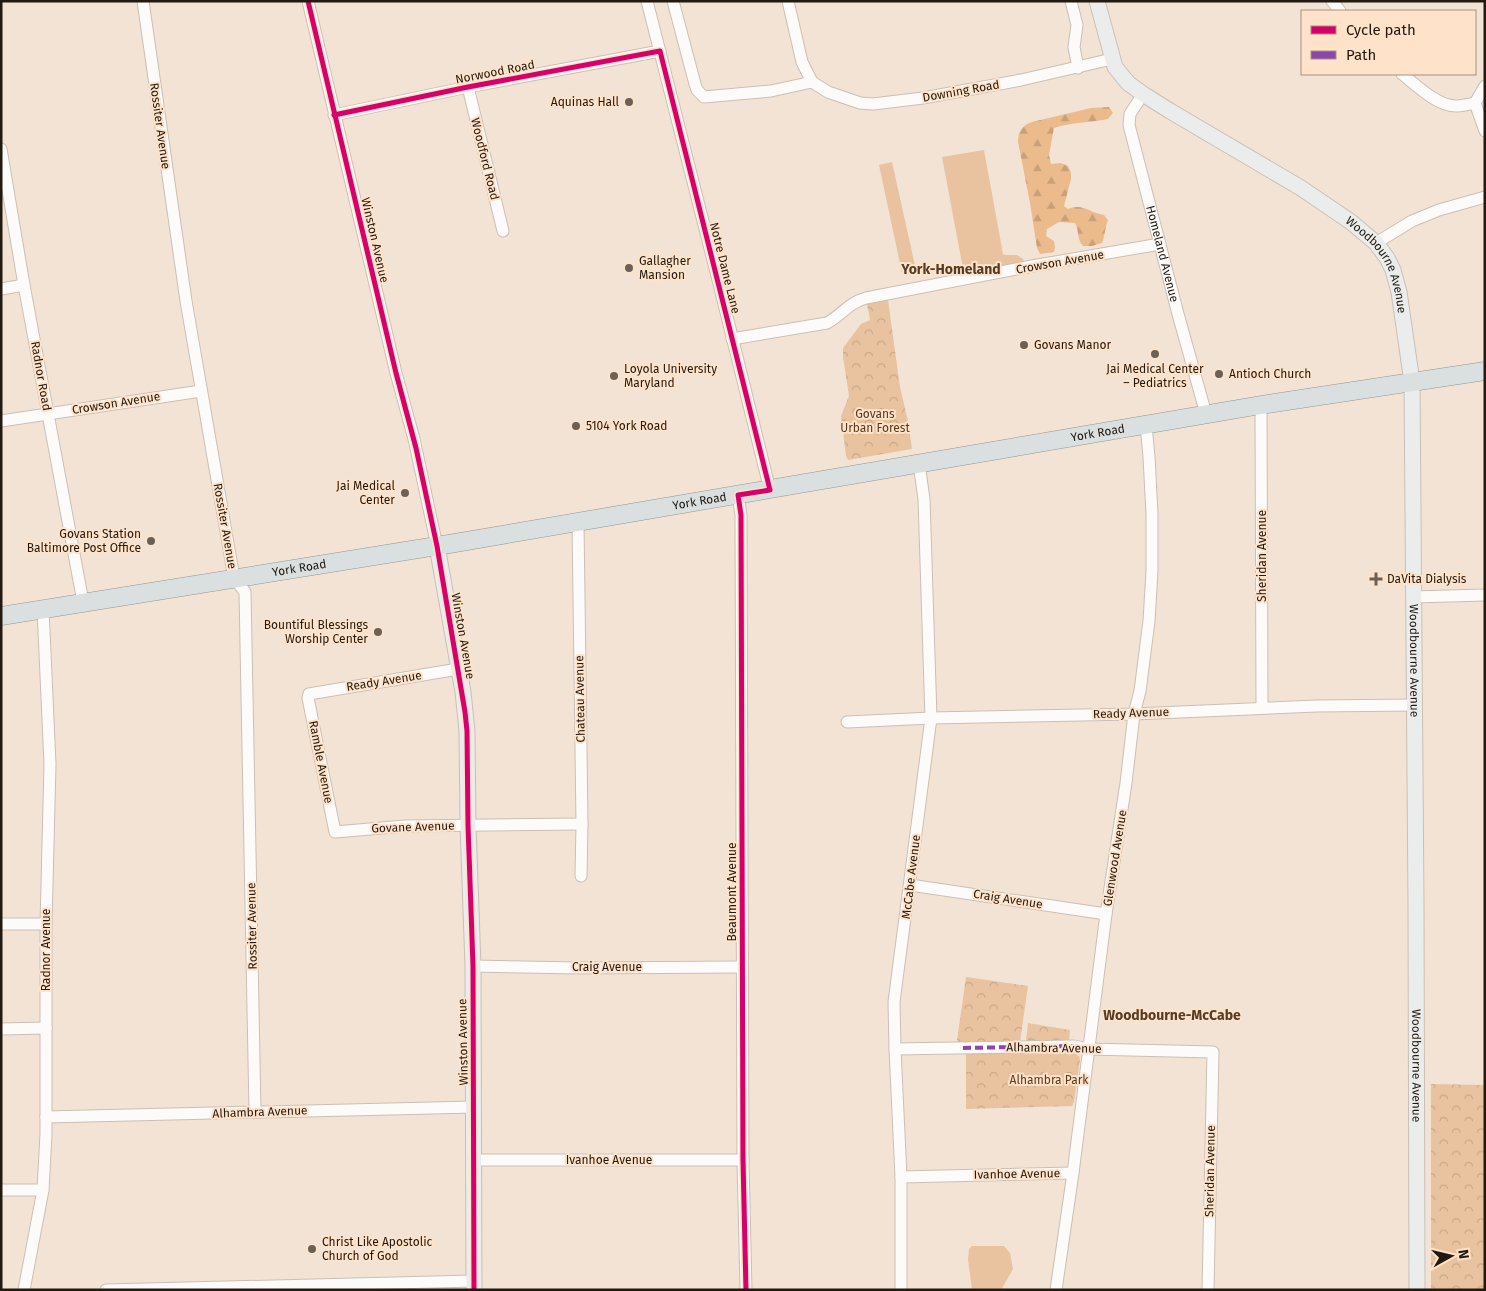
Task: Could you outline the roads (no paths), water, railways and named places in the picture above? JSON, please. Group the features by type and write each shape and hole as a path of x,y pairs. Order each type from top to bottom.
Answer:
{"main road":[{"name":"York Road","path":"1,616 437,546 1206,414 1485,371"}],"street":[{"name":"Rossiter Avenue","path":"143,1 200,390 234,578 245,592 255,1112"},
{"name":"Winston Avenue","path":"308,1 396,373 414,439 437,546 467,731 473,966 474,1286"},
{"name":"Notre Dame Lane","path":"648,1 770,490"},
{"path":"673,1 695,84 697,90 704,97 771,91 812,82 802,62 788,1"},
{"path":"1071,1 1077,25 1074,47 1078,68"},
{"path":"1097,1 1112,59"},
{"name":"Norwood Road","path":"334,115 468,87 660,51"},
{"name":"Downing Road","path":"812,82 828,92 843,98 872,104 923,98 1021,80 1112,59"},
{"name":"Woodbourne Avenue","path":"1112,59 1120,74 1128,83 1143,94 1301,188 1351,222 1376,243 1387,258 1393,270 1399,292 1412,382 1417,1290"},
{"path":"1403,75 1423,91 1448,105 1456,106 1475,103"},
{"path":"1475,103 1485,86"},
{"name":"Woodford Road","path":"468,87 503,231"},
{"name":"Homeland Avenue","path":"1143,94 1130,114 1129,125 1206,414"},
{"path":"1475,103 1485,131"},
{"name":"Radnor Road","path":"1,149 24,285 83,602"},
{"path":"1376,243 1412,221 1439,210 1485,196"},
{"name":"Crowson Avenue","path":"732,339 827,323 835,319 849,305 866,298 1160,244"},
{"path":"1,289 24,285"},
{"name":"Crowson Avenue","path":"1,421 200,390"},
{"name":"Sheridan Avenue","path":"1261,405 1262,707"},
{"name":"Glenwood Avenue","path":"1056,1290 1106,914 1126,783 1134,714 1143,673 1149,621 1152,571 1151,483 1146,425"},
{"name":"McCabe Avenue","path":"901,1290 901,1177 894,1002 931,718 924,500 919,464"},
{"name":"Beaumont Avenue","path":"738,495 741,515 742,967 746,1290"},
{"name":"Chateau Avenue","path":"578,522 581,876"},
{"path":"1413,597 1485,594"},
{"name":"Radnor Avenue","path":"24,1290 43,1190 46,1117 46,924 50,764 43,609"},
{"name":"Ready Avenue","path":"310,693 458,669"},
{"name":"Ramble Avenue","path":"310,693 308,698 335,832"},
{"name":"Ready Avenue","path":"847,722 931,718 1134,714 1262,707 1414,705"},
{"name":"Govane Avenue","path":"335,832 405,826 582,824"},
{"name":"Craig Avenue","path":"910,884 1106,914"},
{"path":"1,924 46,924"},
{"name":"Craig Avenue","path":"473,966 580,968 742,967"},
{"path":"1,1029 46,1028"},
{"name":"Alhambra Avenue","path":"895,1049 1074,1046 1089,1049 1213,1052"},
{"name":"Sheridan Avenue","path":"1208,1290 1213,1052"},
{"name":"Alhambra Avenue","path":"46,1117 474,1107"},
{"name":"Ivanhoe Avenue","path":"474,1160 744,1160"},
{"name":"Ivanhoe Avenue","path":"901,1177 1073,1173"},
{"path":"1,1190 43,1190"},
{"path":"106,1290 474,1286"}],"place":[{"name":"Aquinas Hall","path":"629,102"},
{"name":"Gallagher Mansion","path":"629,268"},
{"name":"Govans Manor","path":"1024,345"},
{"name":"Jai Medical Center – Pediatrics","path":"1155,354"},
{"name":"Antioch Church","path":"1219,374"},
{"name":"Loyola University Maryland","path":"614,376"},
{"name":"5104 York Road","path":"576,426"},
{"name":"Jai Medical Center","path":"405,493"},
{"name":"Govans Station Baltimore Post Office","path":"151,541"},
{"name":"DaVita Dialysis","path":"1376,579"},
{"name":"Bountiful Blessings Worship Center","path":"378,632"},
{"name":"Christ Like Apostolic Church of God","path":"312,1249"}],"district":[{"name":"York-Homeland","path":"951,269"},
{"name":"Woodbourne-McCabe","path":"1172,1015"}],"park label":[{"name":"Govans Urban Forest","path":"875,421"},
{"name":"Alhambra Park","path":"1049,1080"}]}
